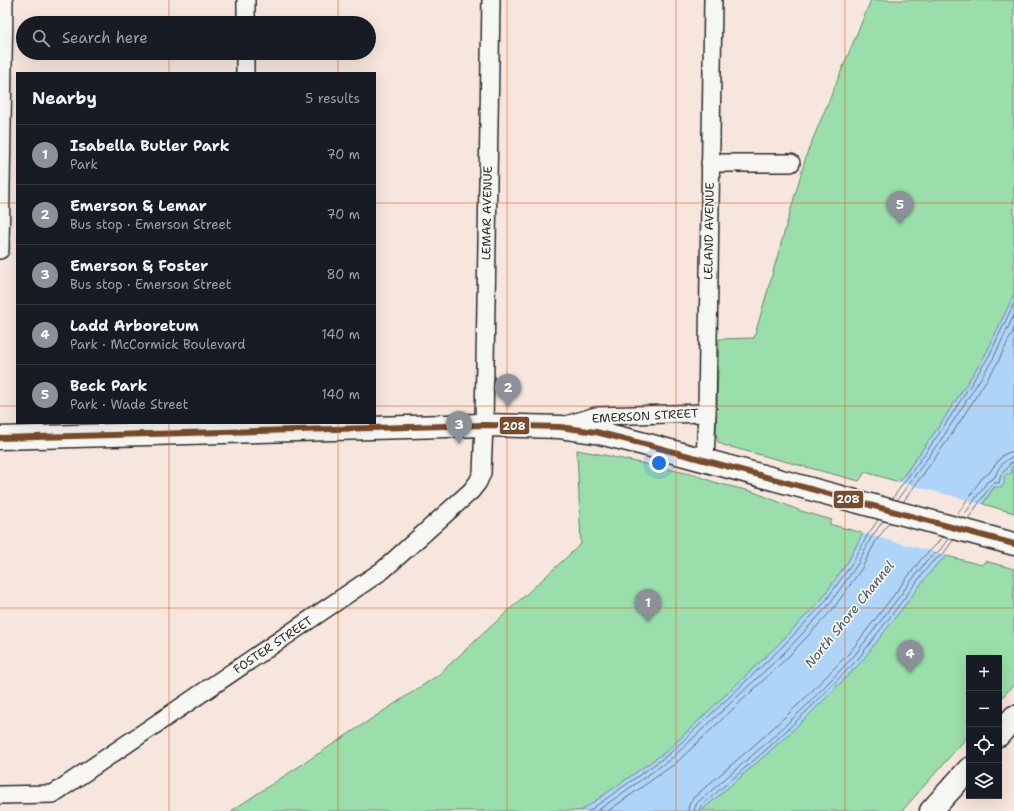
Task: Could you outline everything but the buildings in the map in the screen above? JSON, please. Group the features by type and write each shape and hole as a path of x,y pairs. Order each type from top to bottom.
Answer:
{"main road":[{"name":"EMERSON STREET","path":"0,438 239,428 484,426 560,427 596,432 1007,542"},
{"path":"1002,732 1014,718"},
{"path":"931,811 966,772"}],"street":[{"path":"0,250 4,0"},
{"path":"246,0 246,16"},
{"name":"LEMAR AVENUE","path":"484,426 491,0"},
{"name":"LELAND AVENUE","path":"706,461 708,413 713,0"},
{"path":"245,60 245,72"},
{"path":"710,163 791,163"},
{"name":"EMERSON STREET","path":"560,427 596,416 708,413"},
{"name":"FOSTER STREET","path":"0,795 53,794 383,570 471,491 478,482 482,473 484,426"}],"green space":[{"path":"871,0 1014,0 1014,294 986,354 938,428 899,482 865,472 859,481 723,445 718,442 716,434 719,339 754,338 807,153"},
{"path":"577,450 695,475 717,483 754,492 801,511 832,520 829,524 863,533 849,560 821,600 779,644 667,751 581,811 231,811 437,676 581,544"},
{"path":"1014,464 1014,513 983,504 994,487"},
{"path":"947,556 982,565 985,561 1014,569 1014,684 1002,698 1002,655 966,655 966,738 902,811 701,811 811,713 861,662 935,566"}],"water":[{"name":"North Shore Channel","path":"1014,294 1014,464 1011,468 1012,473 1004,476 1004,485 1002,487 994,487 947,556 935,566 861,662 811,713 701,811 581,811 667,751 779,644 821,600 849,560 863,533 938,428 986,354"}],"pier":[{"path":"897,481 985,505 949,556 861,533"}],"transit line":[{"name":"208","path":"0,438 484,425 560,427 596,432 648,445 1014,544"}],"place":[{"name":"Beck Park","path":"900,224"},
{"name":"Emerson & Lemar","path":"508,407"},
{"name":"Emerson & Foster","path":"459,444"},
{"name":"Isabella Butler Park","path":"648,622"},
{"name":"Ladd Arboretum","path":"910,673"}]}
